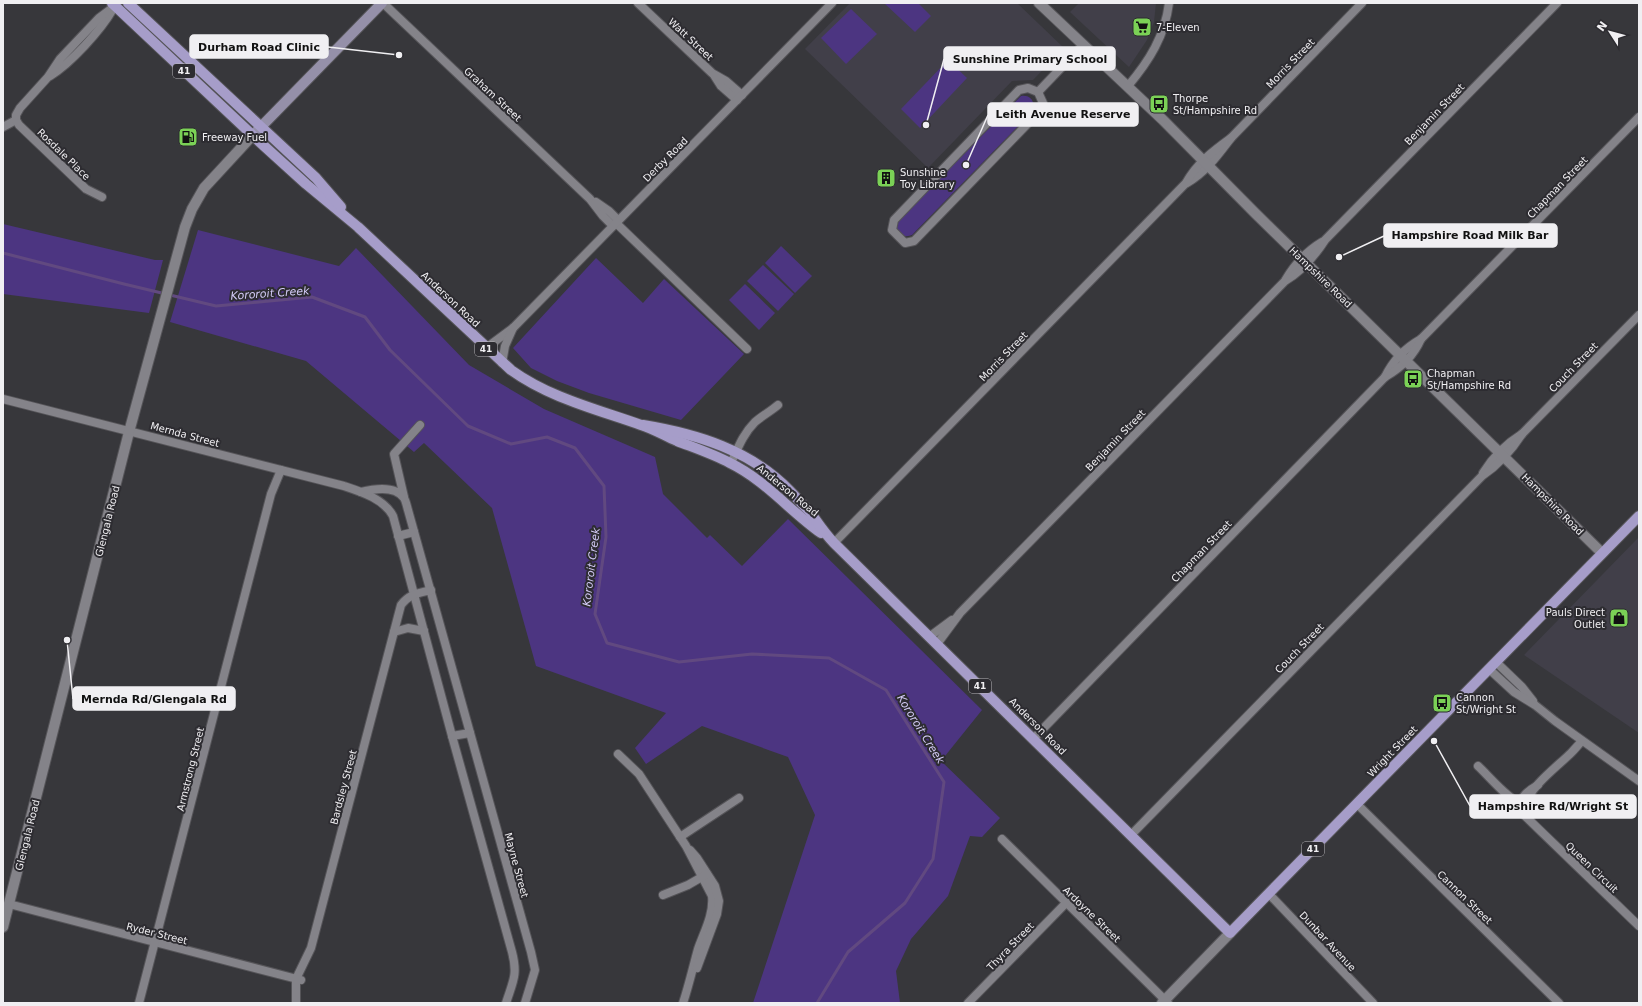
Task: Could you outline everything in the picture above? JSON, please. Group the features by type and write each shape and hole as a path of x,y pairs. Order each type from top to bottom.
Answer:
{"main road":[{"name":"Anderson Road","path":"128,3 262,126 316,178 358,227"},
{"path":"253,135 382,3"},
{"name":"Anderson Road","path":"116,4 306,184 358,227 502,363 520,377 549,393 574,403 644,425 731,463 751,474 803,520 831,540"},
{"name":"Anderson Road","path":"644,425 676,430 736,452 766,470 788,489 810,512 831,540 1230,933"},
{"name":"Wright Street","path":"1230,933 1639,516"}],"street":[{"name":"Graham Street","path":"382,3 590,199 603,216 616,223 747,349"},
{"name":"Watt Street","path":"638,3 712,73 721,86 739,97"},
{"name":"Derby Road","path":"486,348 513,328 832,3"},
{"name":"Hampshire Road","path":"1039,3 1128,86 1602,553"},
{"path":"1128,86 1148,60 1157,44 1165,25 1169,3"},
{"name":"Morris Street","path":"831,540 1186,183 1199,176 1206,163 1362,3"},
{"name":"Benjamin Street","path":"937,644 960,613 1285,281 1292,269 1304,261 1312,248 1326,240 1557,3"},
{"path":"3,127 16,120 16,115 20,108 48,77 60,59 99,18 116,4"},
{"path":"1038,92 1083,45"},
{"path":"1028,88 1038,92 1043,103 1039,112 914,241 904,242 892,230 894,220 1019,90 1028,88"},
{"name":"Chapman Street","path":"1033,738 1385,377 1391,365 1403,358 1410,345 1422,339 1639,117"},
{"name":"Rosdale Place","path":"16,120 19,125 86,189 102,197"},
{"name":"Glengala Road","path":"3,927 177,253 192,209 204,188 253,135"},
{"name":"Couch Street","path":"1131,835 1482,476 1490,463 1502,455 1509,442 1522,434 1639,314"},
{"name":"Derby Road","path":"502,363 505,346 513,328"},
{"name":"Mernda Street","path":"3,399 130,432 144,434 361,492"},
{"path":"731,463 742,438 752,426 778,405"},
{"name":"Mayne Street","path":"420,425 394,454 404,497 531,952 535,970 525,1003"},
{"name":"Armstrong Street","path":"140,1003 277,469"},
{"path":"361,492 375,488 394,491 404,497"},
{"path":"361,492 389,508 393,516 413,594 516,967 514,979 506,1003"},
{"path":"398,536 414,532"},
{"path":"413,594 431,590"},
{"name":"Bardsley Street","path":"297,1003 302,994 298,979 308,967 311,957 312,948 401,605 406,598 413,594"},
{"name":"Benjamin Street","path":"929,637 960,613"},
{"path":"394,632 408,628 424,631"},
{"path":"1492,666 1522,687 1535,705 1579,739 1639,781"},
{"path":"452,736 470,733"},
{"path":"1478,766 1510,797 1523,804 1579,739"},
{"path":"618,754 639,774 686,846 697,858 704,875 717,892 718,907 701,960 688,987 683,1003"},
{"path":"680,837 739,798"},
{"name":"Cannon Street","path":"1357,804 1559,1003"},
{"name":"Queen Circuit","path":"1523,804 1531,821 1639,926"},
{"name":"Ardoyne Street","path":"1002,839 1165,1002"},
{"path":"663,895 688,885 704,875"},
{"name":"Dunbar Avenue","path":"1269,894 1373,1003"},
{"name":"Thyra Street","path":"968,1003 1066,903"},
{"name":"Ryder Street","path":"9,904 298,979"},
{"name":"Wright Street","path":"1165,1002 1230,933"}],"shaded area":[{"path":"850,3 1017,3 1064,48 1033,80 1012,81 928,168 805,49"},
{"path":"884,3 918,3 931,16 915,32"},
{"path":"1079,3 1156,3 1154,22 1147,40 1129,67 1070,12"},
{"path":"851,9 877,34 846,64 821,38"},
{"path":"948,60 967,78 920,128 901,109"},
{"path":"1021,96 1028,97 1032,100 1034,105 1032,112 912,235 905,236 901,234 896,228 898,221"},
{"path":"3,224 155,260 163,260 149,313 3,294"},
{"path":"198,230 339,266 356,248 469,365 544,409 655,457 663,494 707,538 710,535 742,566 788,519 982,710 941,761 1000,818 982,837 970,836 948,896 911,939 896,971 900,1003 753,1003 815,815 788,757 702,726 646,764 635,748 666,713 536,666 492,508 424,443 414,452 306,361 170,322"},
{"path":"781,246 812,276 795,293 765,263"},
{"path":"596,258 643,303 664,279 744,354 681,420 589,393 557,381 531,368 513,348"},
{"path":"763,265 794,294 778,311 747,281"},
{"path":"745,284 775,313 759,330 729,300"},
{"path":"1639,537 1639,733 1524,655"}],"waterway":[{"name":"Kororoit Creek","path":"3,253 216,306 312,297 365,317 390,350 468,426 511,444 547,437 575,448 604,486 606,537 595,614 607,643 679,662 752,654 829,658 886,690 944,782 933,859 905,903 848,952 817,1003"}],"place":[{"name":"7-Eleven","path":"1142,27"},
{"name":"Durham Road Clinic","path":"399,55"},
{"name":"Thorpe St/Hampshire Rd","path":"1159,104"},
{"name":"Sunshine Primary School","path":"926,125"},
{"name":"Freeway Fuel","path":"188,137"},
{"name":"Leith Avenue Reserve","path":"966,165"},
{"name":"Sunshine Toy Library","path":"886,178"},
{"name":"Hampshire Road Milk Bar","path":"1339,257"},
{"name":"Chapman St/Hampshire Rd","path":"1413,379"},
{"name":"Pauls Direct Outlet","path":"1619,618"},
{"name":"Mernda Rd/Glengala Rd","path":"67,640"},
{"name":"Cannon St/Wright St","path":"1442,703"},
{"name":"Hampshire Rd/Wright St","path":"1434,741"}]}
